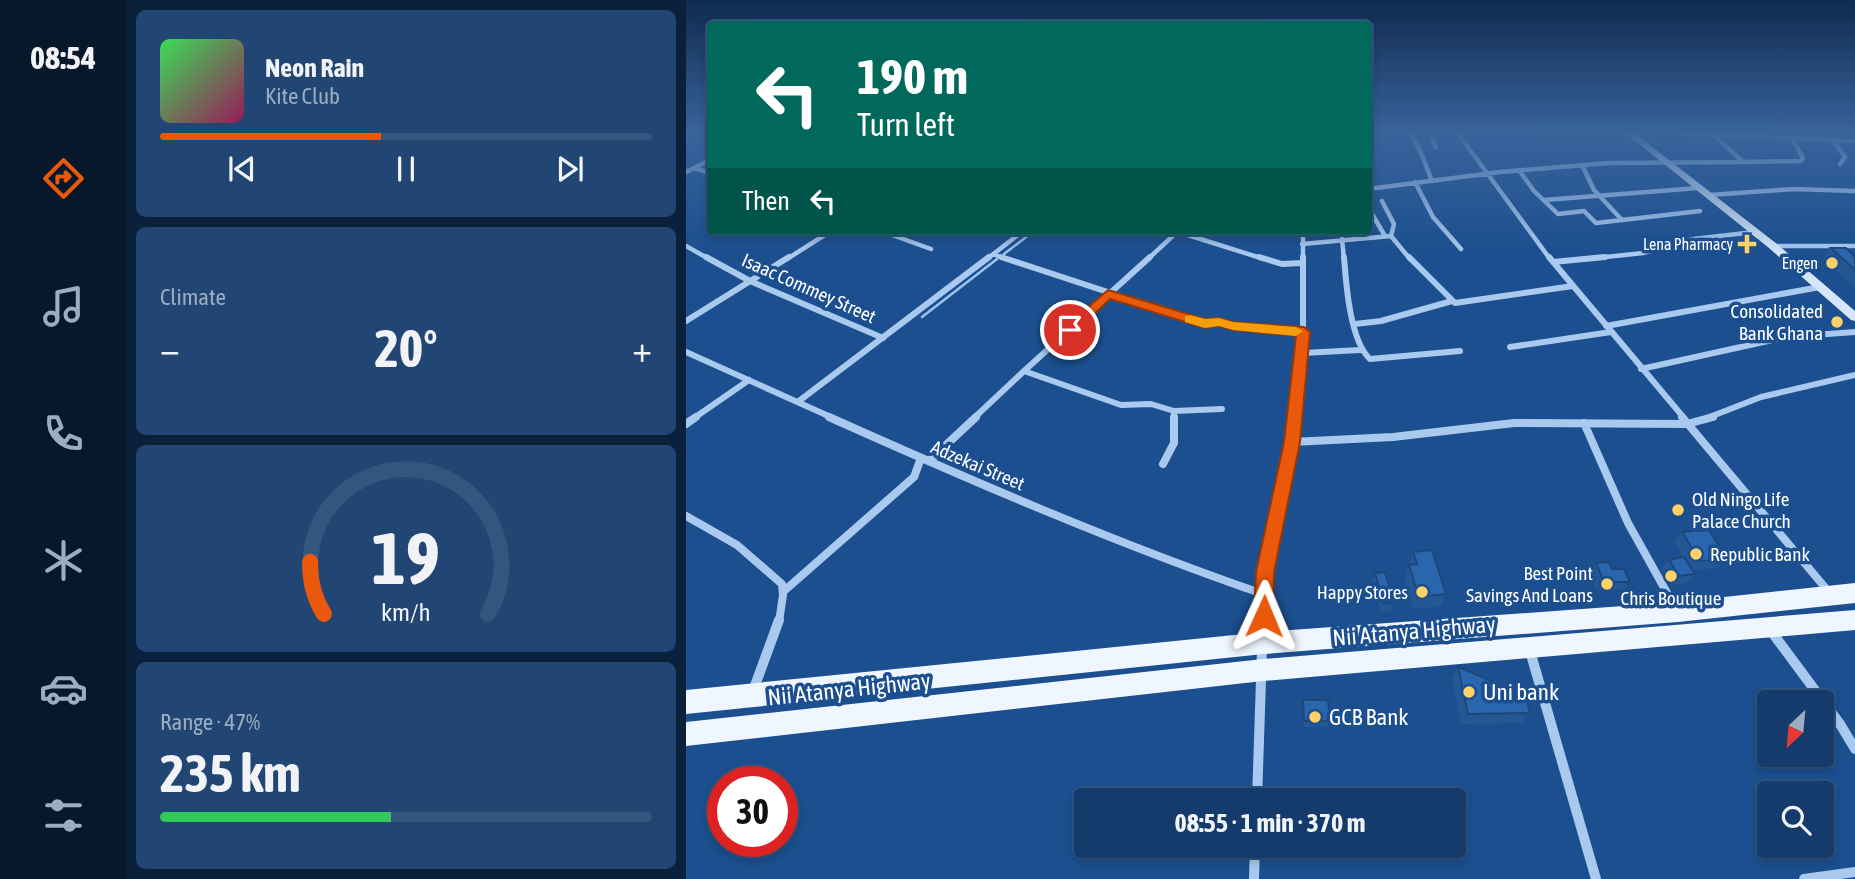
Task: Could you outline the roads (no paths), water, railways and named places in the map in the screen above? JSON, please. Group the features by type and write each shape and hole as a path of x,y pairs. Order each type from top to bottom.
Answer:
{"main road":[{"path":"1679,173 1853,313"},
{"path":"686,702 1264,643 1678,612 1855,593"},
{"name":"Nii Atanya Highway","path":"686,734 1263,670 1855,620"}],"street":[{"path":"1428,173 1432,181"},
{"path":"1372,187 1494,173"},
{"path":"1522,173 1558,214 1584,211 1596,223 1700,211"},
{"path":"1586,173 1598,194 1622,220"},
{"path":"1486,174 1553,262 1831,595"},
{"path":"1415,182 1433,217 1461,249"},
{"path":"1544,200 1698,188"},
{"path":"1709,195 1794,189 1855,191"},
{"path":"1382,201 1394,224 1388,236"},
{"path":"1372,214 1388,236 1452,302 1459,304 1573,286"},
{"path":"1553,262 1643,253 1694,239 1754,232"},
{"path":"686,321 825,235"},
{"path":"892,235 931,249"},
{"path":"799,401 1018,235"},
{"path":"751,695 779,619 784,591 914,477 925,459 1172,235"},
{"path":"1189,235 1282,264 1301,264"},
{"path":"1258,788 1264,643 1263,594 1270,545 1292,442 1303,353 1303,235"},
{"path":"1302,244 1388,236"},
{"path":"1342,239 1346,283 1360,350 1370,359 1378,360 1460,351"},
{"name":"Isaac Commey Street","path":"686,246 750,281 883,338"},
{"path":"1773,246 1855,246"},
{"path":"993,254 1205,324 1219,322 1233,326 1304,332"},
{"path":"1510,346 1820,287"},
{"path":"1355,324 1381,321 1452,302"},
{"path":"1641,369 1786,337 1855,332"},
{"path":"1303,353 1360,350"},
{"name":"Adzekai Street","path":"686,352 925,459 1148,554 1263,594"},
{"path":"1024,371 1121,405 1151,404 1174,411 1222,409"},
{"path":"1292,442 1393,437 1482,425 1687,424 1719,415 1761,397 1855,375"},
{"path":"686,424 749,380"},
{"path":"1163,464 1174,443 1174,411"},
{"path":"1584,424 1628,523 1678,612"},
{"path":"686,516 724,535 749,553 776,577 784,591"},
{"path":"1768,628 1840,724 1855,749"},
{"path":"1529,648 1596,879"},
{"path":"1254,879 1255,858"},
{"path":"1806,879 1855,872"}],"waterway":[{"path":"1004,254 1029,235"},
{"path":"922,317 997,259"}],"place":[{"name":"Lena Pharmacy","path":"1747,244"},
{"name":"Engen","path":"1832,263"},
{"name":"Consolidated Bank Ghana","path":"1837,322"},
{"name":"Old Ningo Life Palace Church","path":"1678,510"},
{"name":"Republic Bank","path":"1696,554"},
{"name":"Chris Boutique","path":"1671,576"},
{"name":"Best Point Savings And Loans","path":"1607,584"},
{"name":"Happy Stores","path":"1422,592"},
{"name":"Uni bank","path":"1469,692"},
{"name":"GCB Bank","path":"1315,717"}]}
